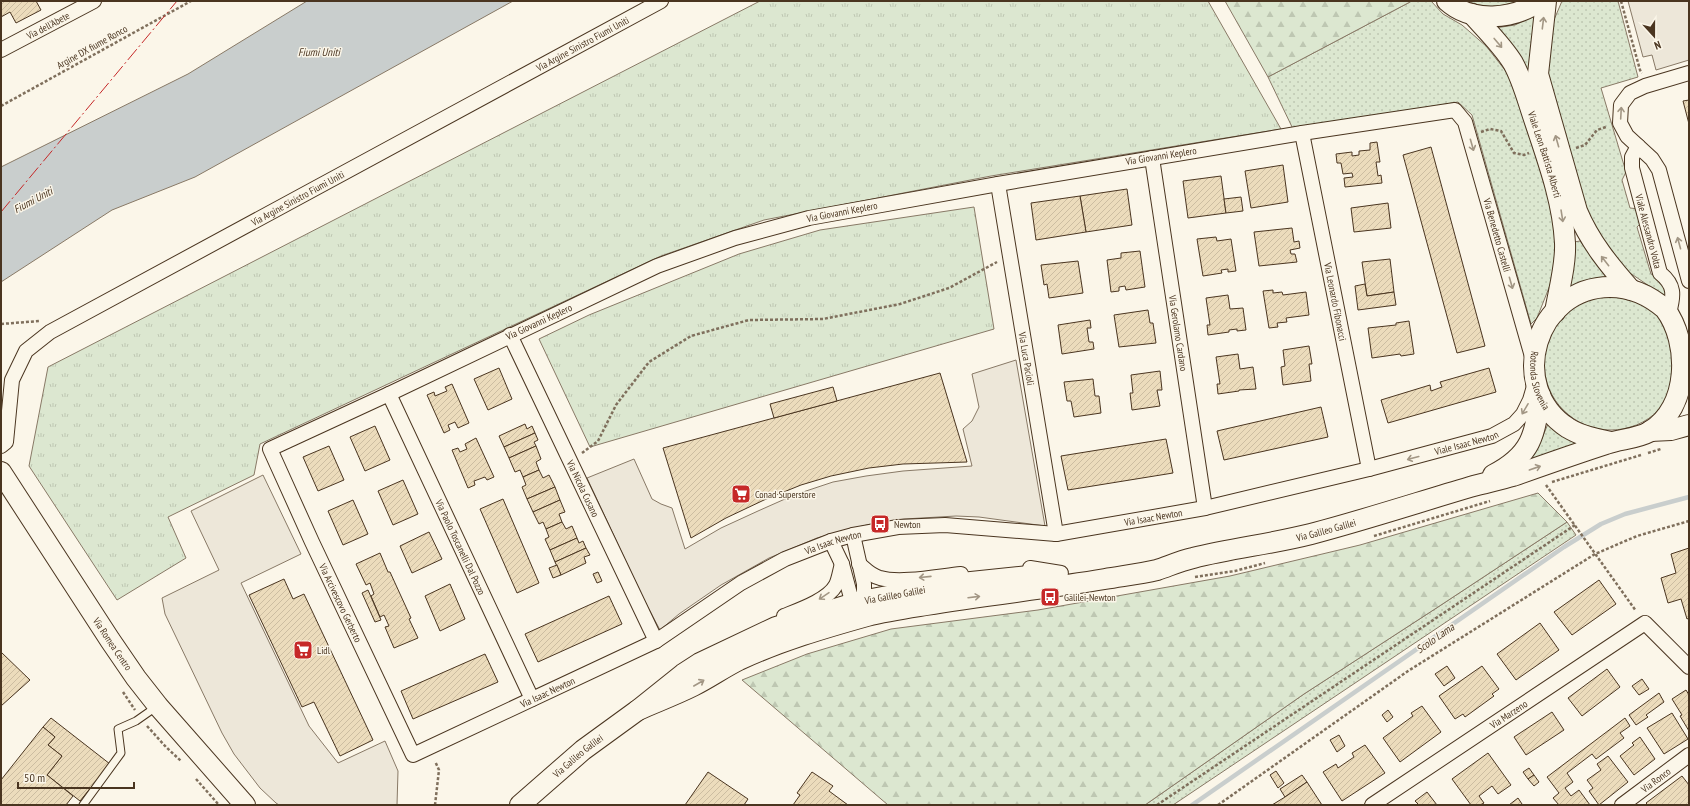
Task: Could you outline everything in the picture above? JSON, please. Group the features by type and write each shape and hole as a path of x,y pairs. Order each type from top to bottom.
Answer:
{"main road":[{"path":"1446,1 1472,14 1492,17 1512,15 1531,7 1539,1"},
{"name":"Viale Leon Battista Alberti","path":"1546,1 1538,74 1577,211 1584,229 1594,246 1631,290"},
{"name":"Viale Leon Battista Alberti","path":"1472,14 1500,45 1512,62 1520,78 1562,213 1565,250 1555,312"},
{"name":"Rotonda Slovenia","path":"1611,287 1631,290 1652,298 1669,313 1680,328 1688,343 1688,384 1674,409 1664,420 1650,431 1631,438 1611,442 1586,437 1567,427 1551,413 1537,380 1535,349 1539,335 1555,312 1571,298 1590,290 1611,287"},
{"name":"Via Galileo Galilei","path":"1470,487 1507,468 1522,455 1530,443 1537,425 1537,380"},
{"path":"1650,431 1671,430 1689,425"},
{"name":"Via Galileo Galilei","path":"638,710 693,686 738,661 786,640 871,615 950,601 1158,570 1178,562 1306,535 1411,506 1470,487 1508,477 1611,442"},
{"name":"Via Romea Centro","path":"1,472 110,640 158,706 245,804"},
{"name":"Via Galileo Galilei","path":"520,805 584,750 683,674 700,663 776,627 861,601 952,584 1061,573 1160,558 1178,562"}],"street":[{"name":"Via dell'Abete","path":"1,50 94,1"},
{"name":"Via Argine Sinistro Fiumi Uniti","path":"1,446 6,442 12,380 26,351 50,332 661,1"},
{"path":"1668,280 1672,276 1688,276 1659,170 1652,159 1627,136 1620,123 1621,105 1630,93 1645,86 1689,74"},
{"name":"Via Giovanni Keplero","path":"270,449 657,266 735,238 808,218 998,184 1302,133 1455,110"},
{"name":"Via Benedetto Castelli","path":"1455,110 1464,122 1469,136 1537,380"},
{"name":"Via Leonardo Fibonacci","path":"1302,133 1369,469"},
{"name":"Viale Alessandro Volta","path":"1638,146 1632,157 1632,168 1660,273 1668,280 1673,292 1669,313"},
{"name":"Via Gerolamo Cardano","path":"1152,158 1205,508"},
{"name":"Via Luca Pacioli","path":"998,184 1056,534"},
{"name":"Via Nicola Cusano","path":"510,335 569,462 656,641"},
{"name":"Viale Isaac Newton","path":"1369,469 1492,436 1504,431 1514,424 1523,414 1537,380"},
{"name":"Via Paolo Toscanelli Dal Pozzo","path":"389,394 532,699"},
{"name":"Via Arcivescovo Gerberto","path":"270,449 312,542 414,755"},
{"name":"Via Isaac Newton","path":"414,755 656,641 741,583 784,560 831,541 853,535 898,527 945,525 1056,534 1205,508 1369,469"},
{"path":"786,640 795,631 853,612 861,601 864,595 864,584 853,535"},
{"path":"831,541 842,564 850,594 853,599 870,606 888,606 933,597 943,597 950,601"},
{"path":"700,663 732,638 814,604 829,593 836,585 842,564"},
{"path":"859,564 870,574 891,580 1028,568 1061,573"},
{"path":"1645,623 1689,666"},
{"name":"Via Marzeno","path":"1372,805 1645,623"},
{"name":"Via Ronco","path":"1622,805 1689,755"}],"lane":[{"path":"83,805 121,753 118,729 136,721 158,706"}],"path":[{"name":"Argine DX fiume Ronco","path":"1,106 191,1"},
{"path":"1621,1 1640,70 1645,76"},
{"path":"1573,148 1585,145 1597,130 1613,125"},
{"path":"1469,136 1490,129 1501,131 1514,154 1524,155 1530,153"},
{"path":"569,462 598,441 616,405 649,362 691,336 749,320 823,319 900,304 948,288 1010,255"},
{"path":"1,324 47,320"},
{"path":"1546,484 1594,554 1645,623"},
{"path":"1218,805 1408,671 1594,554 1637,536 1689,521"},
{"path":"1158,805 1575,525"},
{"path":"154,734 182,762"},
{"path":"429,748 439,770 435,805"},
{"path":"197,780 219,805"}],"green space":[{"path":"760,1 1208,1 1281,129 991,176 764,220 661,256 260,444 254,475 168,517 186,558 117,600 29,466 48,367"},
{"path":"1225,1 1410,1 1410,2 1268,77"},
{"path":"1410,1 1431,1 1443,14 1462,25 1486,46 1512,79 1523,101 1559,235 1554,275 1537,318 1531,324 1472,115 1458,102 1293,129 1268,77"},
{"path":"1467,1 1519,1 1506,5 1487,6 1474,4"},
{"path":"1562,1 1618,1 1638,77 1601,88 1626,172 1622,180 1630,208 1639,209 1643,221 1637,227 1651,274 1659,278 1667,293 1664,296 1630,273 1606,248 1592,228 1547,88 1548,34"},
{"path":"1533,16 1536,18 1531,68 1528,70 1495,28 1515,25"},
{"path":"974,207 994,329 590,447 539,339 589,315 739,254 820,230"},
{"path":"1580,241 1611,279 1591,280 1566,290 1574,242"},
{"path":"1611,296 1630,299 1642,304 1658,316 1670,332 1675,344 1678,363 1675,382 1670,394 1658,410 1642,422 1630,427 1611,430 1592,427 1580,422 1564,410 1552,394 1547,382 1544,363 1547,344 1552,332 1564,316 1580,304 1592,299"},
{"path":"1550,419 1581,441 1577,446 1524,466 1540,443"},
{"path":"1538,493 1567,522 1304,694 1145,805 888,805 742,680 807,654 891,629 1038,610 1230,576 1360,545"},
{"path":"1567,522 1576,535 1173,805 1145,805 1304,694"}],"shaded area":[{"path":"1628,1 1689,1 1689,60 1656,70 1652,55 1643,57"},
{"path":"1016,360 1045,526 979,517 956,516 904,519 871,524 842,531 817,538 769,558 721,585 679,614 660,630 643,598 587,478 634,459 652,499 672,508 685,549 721,528 758,511 794,495 833,482 903,471 972,466 963,429 972,421 979,407 972,374"},
{"path":"263,475 301,554 241,583 309,726 338,763 385,741 398,771 397,805 279,805 276,803 260,788 234,754 222,733 165,614 162,598 219,570 191,511"}],"water":[{"name":"Fiumi Uniti","path":"307,1 513,1 195,177 112,210 1,282 1,167 188,74"}],"building":[{"path":"1,1 36,1 41,10 16,23 10,12 1,17"},
{"path":"1689,100 1689,124 1683,101"},
{"path":"1377,142 1380,162 1376,162 1378,176 1381,175 1382,183 1345,187 1344,178 1353,177 1352,173 1343,174 1341,163 1337,163 1336,154 1352,152 1352,156 1359,155 1359,151 1370,150 1370,143"},
{"path":"1431,147 1485,346 1457,353 1403,155"},
{"path":"1283,165 1288,202 1251,208 1245,171"},
{"path":"1221,176 1226,213 1188,218 1183,181"},
{"path":"1127,189 1132,225 1086,232 1080,196"},
{"path":"1080,196 1086,232 1036,240 1031,203"},
{"path":"1241,197 1243,211 1226,213 1224,199"},
{"path":"1388,203 1391,228 1354,232 1351,208"},
{"path":"1292,228 1294,242 1299,241 1300,248 1290,250 1291,254 1295,254 1297,262 1259,266 1254,232"},
{"path":"1216,237 1217,241 1231,239 1236,271 1228,272 1228,269 1221,270 1222,273 1203,276 1197,239"},
{"path":"1140,251 1145,287 1126,290 1125,286 1119,287 1119,291 1111,292 1107,260 1121,258 1121,253"},
{"path":"1390,259 1394,292 1367,296 1362,262"},
{"path":"1078,261 1083,293 1049,298 1047,284 1044,285 1041,265"},
{"path":"1365,284 1367,296 1394,292 1396,305 1358,310 1355,286"},
{"path":"1273,290 1273,293 1282,292 1283,295 1306,292 1309,315 1286,318 1287,322 1277,323 1278,327 1269,328 1263,291"},
{"path":"1228,295 1230,309 1243,308 1246,330 1229,330 1229,332 1208,335 1207,325 1210,325 1206,298"},
{"path":"1148,310 1150,323 1153,323 1156,343 1119,347 1114,315"},
{"path":"1090,320 1091,328 1087,328 1089,342 1093,342 1094,349 1062,354 1058,325"},
{"path":"1409,321 1414,354 1401,356 1400,354 1372,358 1368,328 1396,325 1396,323"},
{"path":"1309,346 1312,364 1309,364 1311,381 1283,385 1281,367 1285,366 1283,350"},
{"path":"1238,354 1240,369 1253,367 1256,389 1239,390 1218,394 1217,384 1220,384 1216,357"},
{"path":"499,368 512,399 488,410 474,379"},
{"path":"1489,368 1496,392 1388,423 1381,400 1430,385 1431,391 1442,387 1440,382"},
{"path":"1160,371 1162,390 1157,390 1160,406 1132,410 1130,393 1133,393 1131,375"},
{"path":"940,373 967,462 903,464 869,468 831,476 801,485 764,500 726,518 691,538 663,448"},
{"path":"1093,379 1095,396 1099,396 1101,413 1074,417 1071,401 1067,401 1064,382"},
{"path":"452,384 469,423 458,428 455,422 448,425 450,430 444,433 427,395 434,392 435,396 447,391 445,387"},
{"path":"833,387 837,401 774,418 770,404"},
{"path":"1321,407 1328,437 1224,460 1217,431"},
{"path":"525,424 527,429 532,426 535,433 504,447 499,436"},
{"path":"375,426 390,460 365,471 350,437"},
{"path":"535,433 538,440 534,442 536,446 509,458 504,447"},
{"path":"476,438 494,477 487,480 485,477 474,481 475,485 468,488 452,450 458,448 460,452 467,449 465,444"},
{"path":"1166,439 1173,473 1068,490 1061,456"},
{"path":"329,446 344,480 318,491 303,457"},
{"path":"536,446 541,459 536,462 539,470 523,477 520,470 515,472 509,458"},
{"path":"539,470 543,478 549,475 555,487 527,499 522,487 526,485 523,477"},
{"path":"403,480 418,514 393,525 378,491"},
{"path":"555,487 560,500 533,512 527,499"},
{"path":"503,499 539,583 517,593 480,509"},
{"path":"353,500 368,534 343,545 328,511"},
{"path":"560,500 565,512 559,514 562,522 546,529 543,522 539,524 533,512"},
{"path":"562,522 566,529 572,526 577,538 550,550 545,539 549,537 546,529"},
{"path":"429,532 442,559 412,573 400,546"},
{"path":"577,538 579,543 583,541 586,548 555,562 550,550"},
{"path":"586,548 590,555 584,557 586,563 561,575 555,562"},
{"path":"1689,548 1689,618 1687,619 1681,599 1668,603 1661,578 1676,573 1671,554"},
{"path":"380,553 411,618 409,619 418,638 394,648 385,627 389,626 384,615 380,617 371,596 374,594 370,583 366,585 356,564"},
{"path":"557,565 561,575 553,578 549,568"},
{"path":"598,572 602,581 597,583 593,574"},
{"name":"Lidl","path":"284,579 293,599 304,594 373,740 340,756 314,702 302,707 249,595"},
{"path":"1599,580 1616,604 1572,635 1554,612"},
{"path":"450,584 465,619 440,631 425,596"},
{"path":"368,590 381,620 375,622 362,593"},
{"path":"609,596 622,624 538,662 525,634"},
{"path":"1540,623 1559,650 1516,680 1497,654"},
{"path":"1,652 30,680 1,706"},
{"path":"485,654 498,682 413,719 401,691"},
{"path":"1447,666 1455,678 1444,686 1435,674"},
{"path":"1482,666 1499,689 1492,694 1494,696 1465,717 1463,714 1455,719 1439,696"},
{"path":"1607,669 1620,687 1582,716 1568,698"},
{"path":"1642,679 1649,689 1639,695 1632,686"},
{"path":"1686,690 1689,695 1689,731 1680,716 1682,715 1672,699"},
{"path":"1659,693 1664,702 1646,715 1648,717 1636,725 1629,715"},
{"path":"1422,706 1441,732 1400,762 1383,738 1413,716 1411,713"},
{"path":"1388,710 1393,717 1387,722 1382,715"},
{"path":"1552,712 1564,730 1526,755 1514,737"},
{"path":"1672,713 1688,739 1664,754 1647,728"},
{"path":"51,718 110,764 80,801 47,775 62,756 48,745 55,737 43,727"},
{"path":"1625,718 1630,726 1620,733 1624,738 1596,759 1592,754 1567,773 1573,782 1565,788 1571,796 1579,790 1590,805 1559,805 1553,798 1559,793 1547,777"},
{"path":"43,727 55,737 48,745 62,756 47,775 73,796 66,805 1,805 1,780"},
{"path":"1339,735 1345,746 1337,752 1330,740"},
{"path":"1640,737 1655,759 1634,775 1620,756 1634,745 1632,743"},
{"path":"1365,745 1385,773 1342,801 1323,772 1336,764 1338,768 1354,757 1352,753"},
{"path":"1488,753 1511,785 1498,794 1492,786 1479,796 1484,803 1480,805 1471,805 1452,779"},
{"path":"1608,756 1628,782 1599,805 1589,791 1593,788 1587,780 1601,770 1597,764"},
{"path":"1529,768 1534,775 1528,779 1523,772"},
{"path":"1276,771 1284,783 1278,788 1270,775"},
{"path":"708,772 748,799 744,805 685,805"},
{"path":"812,772 833,786 829,791 848,805 793,805 800,795 797,793"},
{"path":"1302,775 1307,782 1285,797 1280,789"},
{"path":"1534,775 1539,782 1534,786 1528,779"},
{"path":"1682,776 1689,785 1689,805 1648,805 1646,803"},
{"path":"1307,782 1322,805 1272,805 1285,797"},
{"path":"1427,792 1437,805 1417,805 1418,804 1415,801"},
{"path":"1518,798 1522,804 1521,805 1509,805"}],"waterway":[{"name":"Scolo Lama","path":"1192,805 1564,547 1601,524 1625,514 1689,497"}],"power":[{"path":"1,212 177,1"}],"place":[{"name":"Conad Superstore","path":"741,494"},
{"name":"Newton","path":"880,524"},
{"name":"Galilei-Newton","path":"1050,597"},
{"name":"Lidl","path":"303,650"}]}
